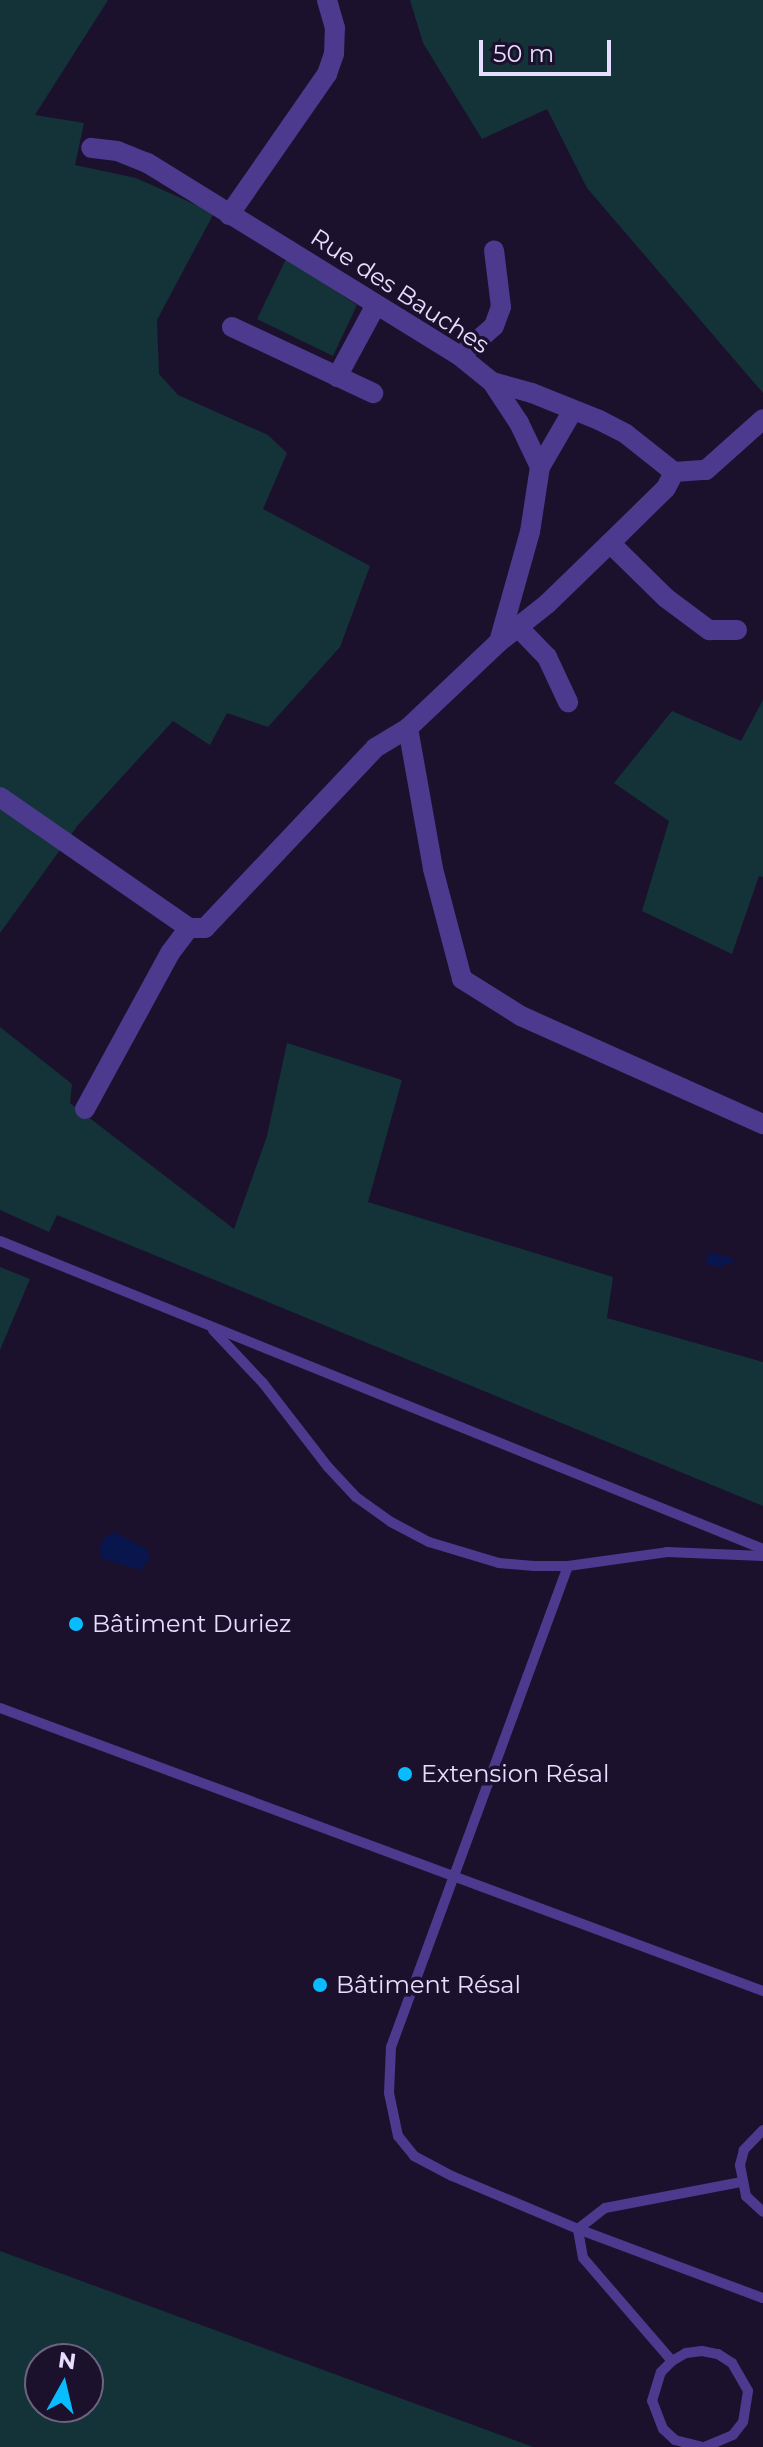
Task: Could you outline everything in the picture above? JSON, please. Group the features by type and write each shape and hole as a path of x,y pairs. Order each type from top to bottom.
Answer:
{"street":[{"path":"229,215 327,74 334,54 335,28 327,0"},
{"name":"Rue des Bauches","path":"91,148 117,151 147,163 460,356 492,382 519,423 540,467"},
{"path":"460,356 494,326 501,307 494,250"},
{"path":"337,377 376,305"},
{"path":"232,327 373,393"},
{"path":"492,382 532,393 626,434 674,472 706,470 763,419"},
{"path":"499,642 530,532 540,467 573,410"},
{"path":"0,797 189,928 205,928 375,748 408,728 610,543 666,488 674,472"},
{"path":"610,543 666,598 709,630 737,630"},
{"path":"518,627 547,657 568,702"},
{"path":"408,728 433,869 462,979 533,1022 763,1124"},
{"path":"85,1109 170,953 189,928"}],"lane":[{"path":"0,1241 763,1549"},
{"path":"209,1325 263,1383 328,1467 356,1497 391,1522 461,1554 499,1563 568,1566 667,1552 763,1556"},
{"path":"568,1566 452,1874 391,2047 389,2093 398,2136 414,2156 452,2176 578,2229 763,2298"},
{"path":"0,1708 763,1991"},
{"path":"763,2130 744,2150 740,2165 746,2196 763,2212"},
{"path":"578,2229 605,2208 741,2182"},
{"path":"578,2229 583,2258 672,2361"},
{"path":"686,2353 718,2354 732,2363 743,2376 748,2391 743,2422 733,2435 704,2447 675,2440 655,2416 654,2386 672,2361 686,2353"}],"green space":[{"path":"0,0 108,0 35,115 84,123 75,165 136,178 214,213 157,320 159,374 178,395 268,435 287,453 263,509 370,566 340,647 268,727 227,713 210,745 173,721 78,825 0,933"},
{"path":"410,0 763,0 763,393 587,188 547,109 482,139 423,43"},
{"path":"286,259 357,305 333,356 257,319"},
{"path":"763,700 763,877 759,876 732,954 642,911 669,821 614,783 672,711 741,741"},
{"path":"0,1027 72,1084 70,1103 234,1229 267,1136 287,1043 402,1080 368,1202 613,1277 607,1318 763,1362 763,1506 57,1215 49,1232 0,1210"},
{"path":"0,1267 30,1279 0,1350"},
{"path":"0,2251 533,2447 0,2447"}],"shaded area":[{"path":"709,1252 734,1259 732,1265 725,1263 723,1268 706,1264"},
{"path":"114,1532 148,1550 149,1559 141,1570 101,1558 100,1546 105,1537"}],"place":[{"name":"Bâtiment Duriez","path":"76,1624"},
{"name":"Extension Résal","path":"405,1774"},
{"name":"Bâtiment Résal","path":"320,1985"}]}
